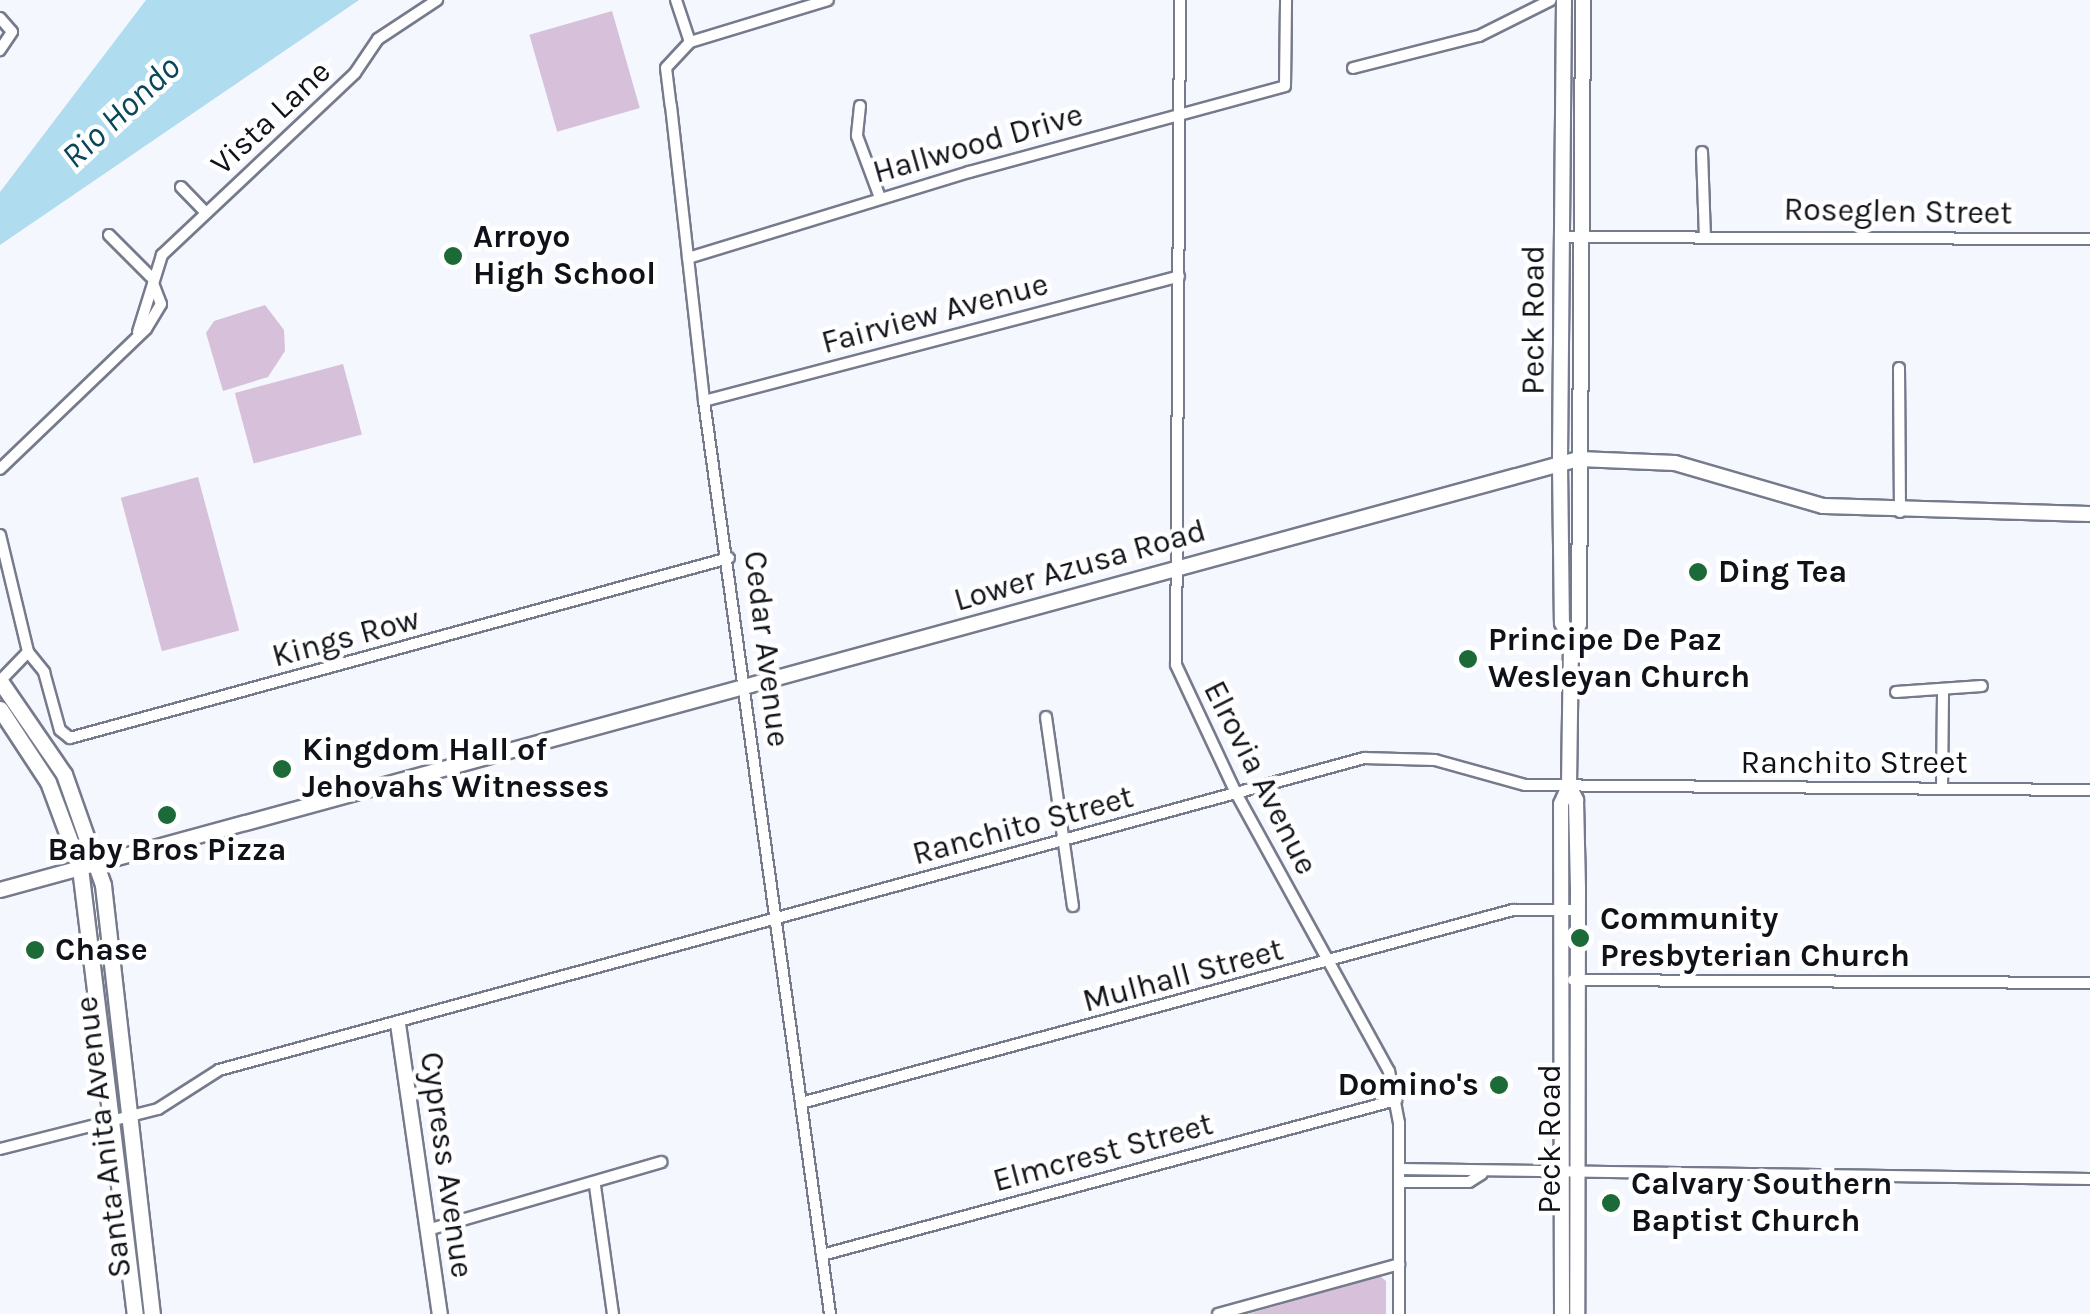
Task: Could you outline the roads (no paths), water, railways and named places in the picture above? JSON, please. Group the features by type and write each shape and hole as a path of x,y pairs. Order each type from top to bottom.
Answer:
{"main road":[{"name":"Peck Road","path":"1564,0 1560,464 1562,623 1571,638"},
{"name":"Peck Road","path":"1562,1314 1569,1174 1576,800 1569,786 1571,638 1579,624 1582,0"},
{"name":"Lower Azusa Road","path":"0,890 1579,460 1675,463 1800,502 1900,513 2090,514"},
{"name":"Santa Anita Avenue","path":"0,681 64,774 89,866 120,1120 136,1314"},
{"name":"Santa Anita Avenue","path":"0,709 48,782 89,866"},
{"name":"Cypress Avenue","path":"398,1024 431,1229 440,1314"},
{"name":"Santa Anita Avenue","path":"120,1120 152,1314"},
{"name":"Peck Road","path":"1569,1174 1577,1314"}],"street":[{"name":"Vista Lane","path":"0,470 161,304 152,280 162,256 355,73 378,39 436,0"},
{"path":"676,0 690,42 828,0"},
{"name":"Elrovia Avenue","path":"1180,0 1173,568 1176,665 1236,793 1378,1046 1396,1100 1399,1314"},
{"name":"Hallwood Drive","path":"688,258 880,198 1285,86 1286,0"},
{"path":"1353,68 1479,36 1551,0"},
{"path":"0,18 12,32 0,50"},
{"name":"Cedar Avenue","path":"690,42 666,68 704,401 729,558 774,919 830,1314"},
{"path":"860,106 858,136 880,198"},
{"path":"1702,152 1705,236"},
{"path":"181,187 206,212"},
{"path":"109,235 152,280"},
{"name":"Roseglen Street","path":"1562,236 2090,239"},
{"name":"Fairview Avenue","path":"704,401 1179,276"},
{"path":"1899,368 1900,513"},
{"name":"Kings Row","path":"0,535 28,652 44,672 60,730 70,738 729,558"},
{"path":"0,681 28,652"},
{"path":"1896,692 1943,693 1982,686"},
{"path":"1942,789 1943,693"},
{"path":"1046,718 1073,906"},
{"name":"Ranchito Street","path":"0,1149 158,1109 220,1070 1364,758 1403,756 1525,785 2090,790"},
{"name":"Mulhall Street","path":"801,1104 1514,910 1571,910"},
{"path":"1570,980 2090,983"},
{"name":"Elmcrest Street","path":"822,1255 1396,1100"},
{"path":"431,1229 595,1186 661,1162"},
{"path":"1400,1175 1469,1182 1482,1174 2090,1179"},
{"path":"595,1186 613,1314"},
{"path":"1218,1314 1399,1264"}],"water":[{"name":"Rio Hondo","path":"146,0 359,0 0,245 0,192"}],"place":[{"name":"Arroyo High School","path":"453,256"},
{"name":"Ding Tea","path":"1698,572"},
{"name":"Principe De Paz Wesleyan Church","path":"1468,659"},
{"name":"Kingdom Hall of Jehovahs Witnesses","path":"282,769"},
{"name":"Baby Bros Pizza","path":"167,815"},
{"name":"Community Presbyterian Church","path":"1580,938"},
{"name":"Chase","path":"35,950"},
{"name":"Domino's","path":"1499,1085"},
{"name":"Calvary Southern Baptist Church","path":"1611,1203"}]}
